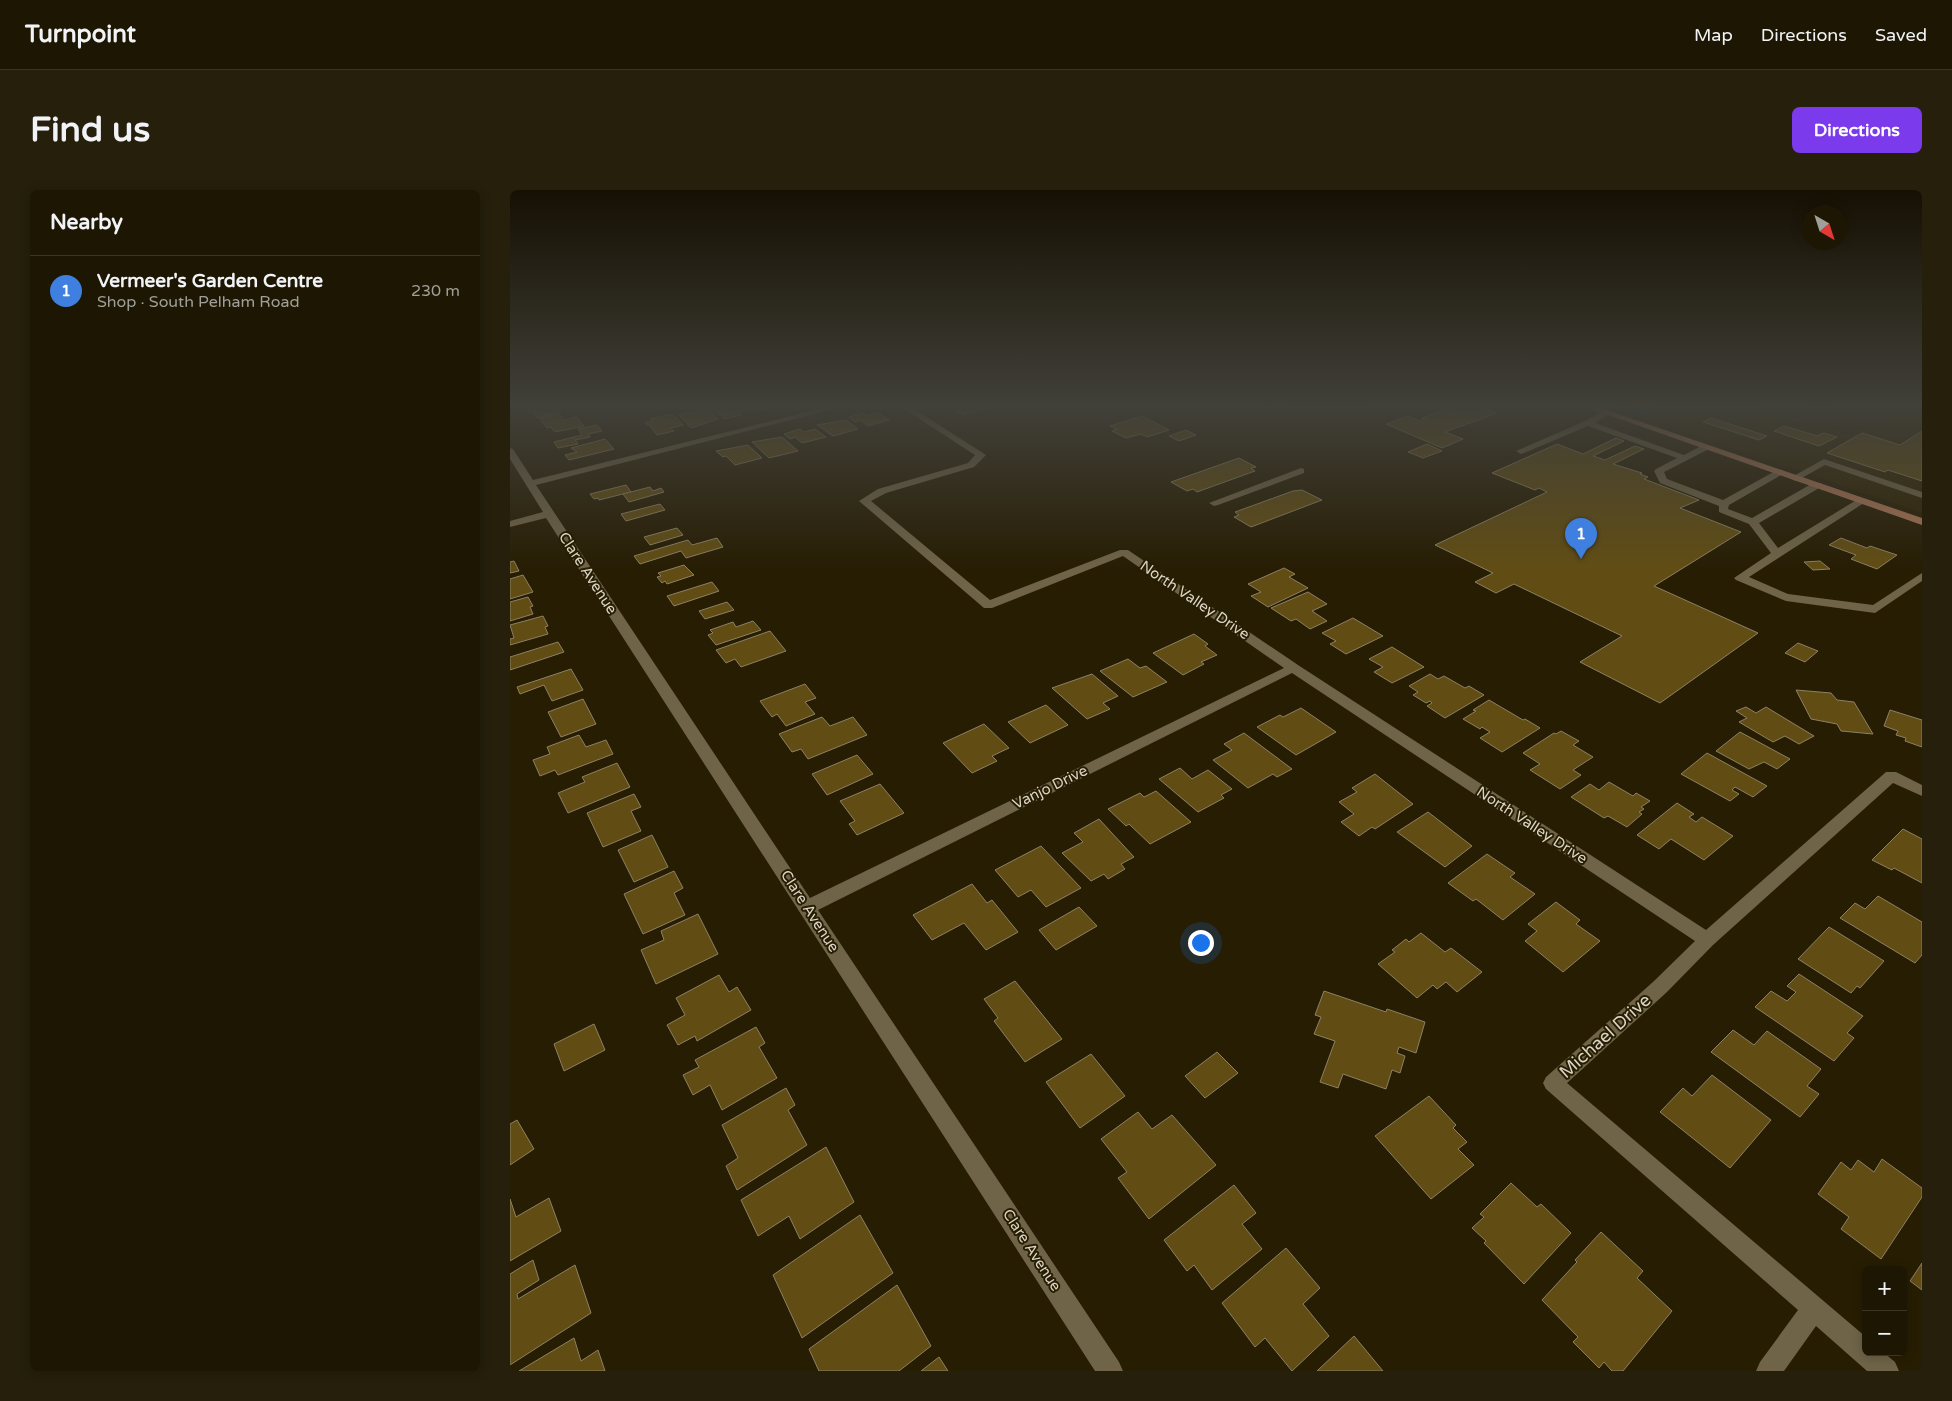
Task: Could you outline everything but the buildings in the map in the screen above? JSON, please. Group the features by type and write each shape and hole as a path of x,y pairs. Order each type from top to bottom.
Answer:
{"main road":[{"path":"1745,460 1922,522"}],"street":[{"name":"Clare Avenue","path":"515,460 1110,1371"},
{"path":"531,483 623,460"},
{"name":"North Valley Drive","path":"975,460 971,465 882,491 864,501 988,605 1124,552 1293,668 1707,940"},
{"path":"1681,460 1659,471 1663,481 1724,504"},
{"path":"1795,478 1824,462 1922,495"},
{"path":"1214,503 1301,471"},
{"path":"1724,504 1780,472"},
{"path":"1753,522 1817,485"},
{"path":"1862,501 1740,578 1786,597 1876,609 1922,576"},
{"path":"1724,504 1723,510 1753,522 1777,554"},
{"path":"510,524 549,514"},
{"name":"Vanjo Drive","path":"808,907 1293,668"},
{"name":"Michael Drive","path":"1886,1371 1553,1083 1660,987 1707,940 1891,776 1922,791"},
{"path":"1769,1371 1813,1309"}],"shaded area":[{"path":"1767,460 1922,460 1922,513"}],"place":[{"name":"Vermeer's Garden Centre","path":"1581,559"}]}
